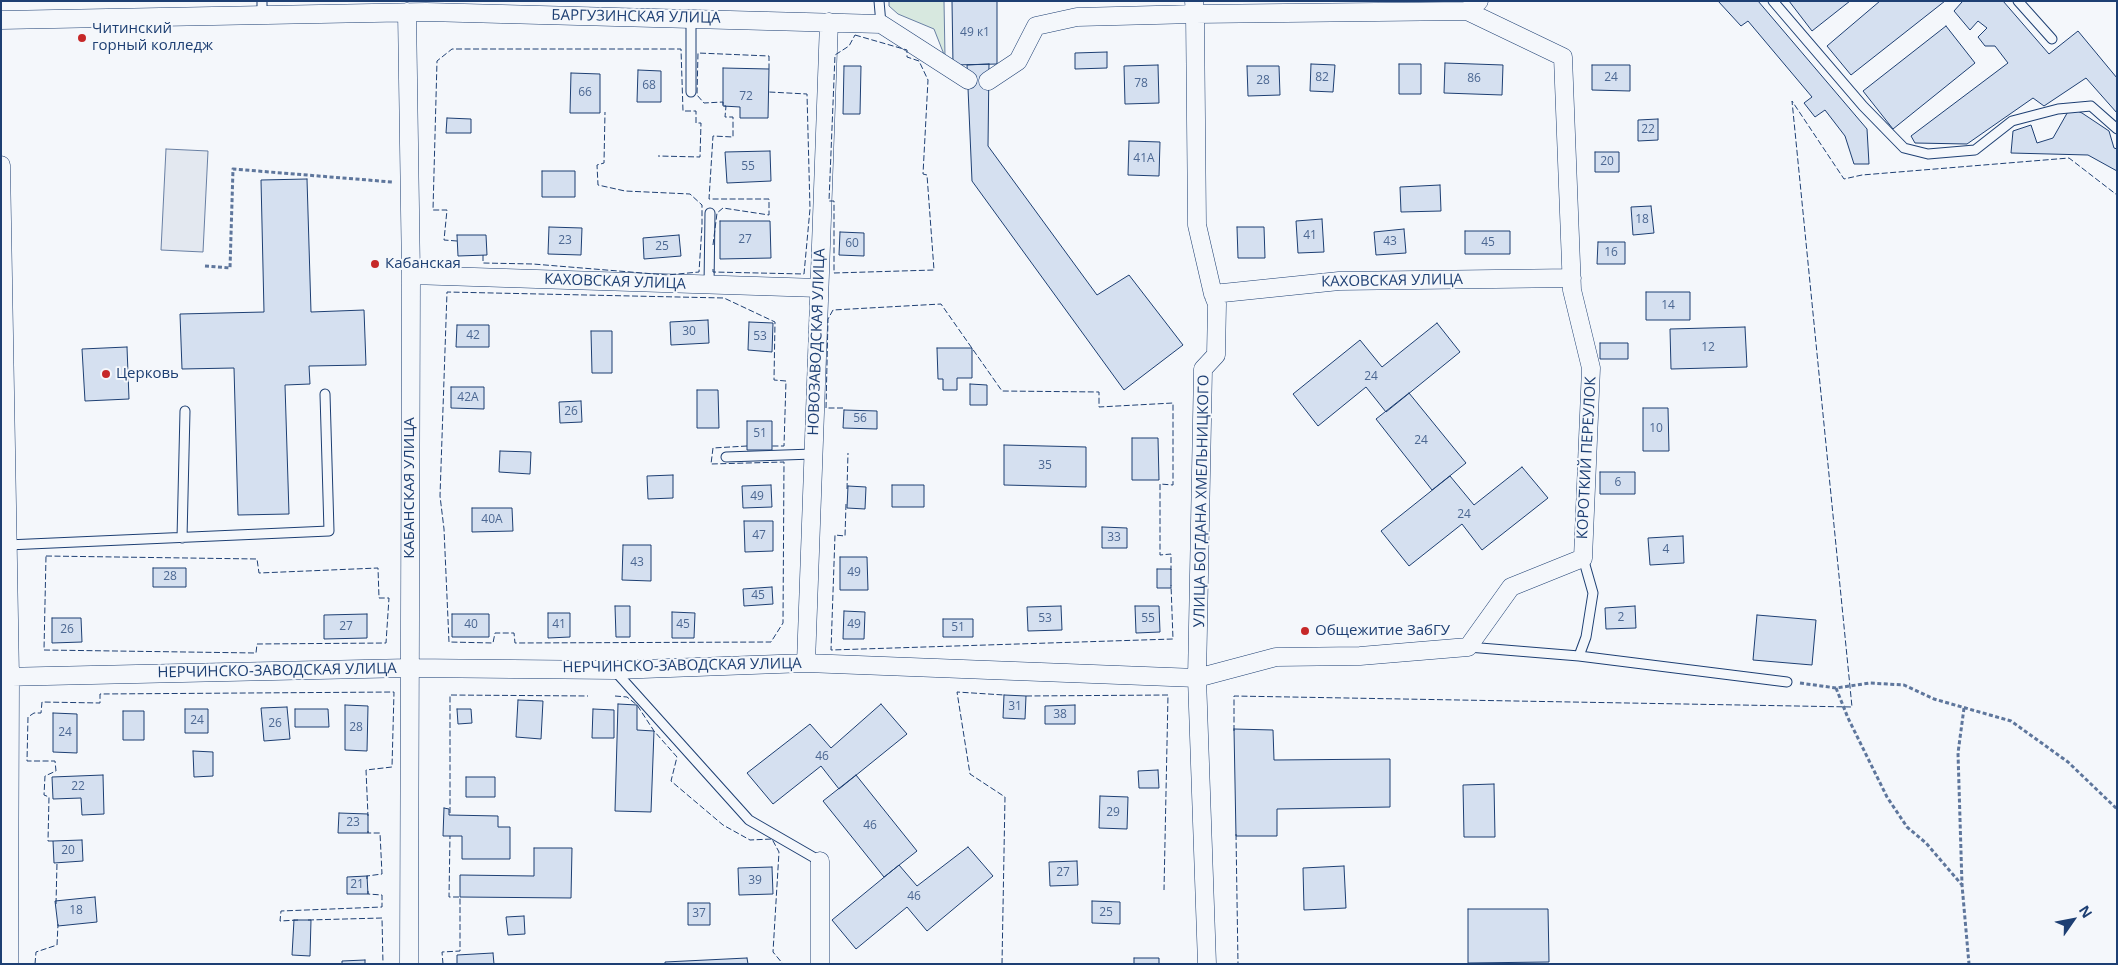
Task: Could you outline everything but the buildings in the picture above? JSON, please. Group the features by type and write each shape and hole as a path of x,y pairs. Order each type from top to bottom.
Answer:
{"street":[{"path":"988,81 1018,61 1036,26 1077,18 1194,8 1473,6"},
{"name":"КОРОТКИЙ ПЕРЕУЛОК","path":"1468,647 1511,587 1583,558 1591,368 1572,290 1563,57 1473,6"},
{"name":"БАРГУЗИНСКАЯ УЛИЦА","path":"1,20 262,9 371,7 407,12 426,7 881,24"},
{"name":"УЛИЦА БОГДАНА ХМЕЛЬНИЦКОГО","path":"1194,8 1197,225 1217,304 1216,354 1203,369 1197,678 1208,964"},
{"name":"КАБАНСКАЯ УЛИЦА","path":"407,12 411,275 409,964"},
{"name":"НОВОЗАВОДСКАЯ УЛИЦА","path":"806,663 828,22"},
{"path":"881,24 968,80"},
{"path":"1,165 7,546 6,677 9,964"},
{"name":"КАХОВСКАЯ УЛИЦА","path":"411,275 819,288"},
{"name":"КАХОВСКАЯ УЛИЦА","path":"1213,294 1339,281 1572,278"},
{"name":"НЕРЧИНСКО-ЗАВОДСКАЯ УЛИЦА","path":"6,677 410,668 615,670 806,663 1197,678 1276,657 1360,656 1468,647"},
{"path":"820,861 820,964"}],"lane":[{"path":"880,1 881,24"},
{"path":"1772,1 1863,106 1904,148 1928,154 1975,150 2012,121 2058,109 2091,106 2117,129"},
{"path":"2018,1 2052,39"},
{"path":"690,18 691,92"},
{"path":"709,285 710,213"},
{"path":"7,546 329,531 325,394"},
{"path":"182,538 185,411"},
{"path":"726,457 813,454"},
{"path":"1579,656 1586,637 1593,593 1583,558"},
{"path":"1468,647 1579,656 1787,682"},
{"path":"615,670 749,820 820,861"}],"path":[{"path":"205,266 230,268 233,169 409,184"},
{"path":"1787,682 1836,688 1870,683 1904,684 1934,698 2010,721 2068,762 2117,809"},
{"path":"1836,688 1848,718 1887,797 1907,827 1926,842 1962,885"},
{"path":"1964,708 1958,753 1962,885 1969,964"}],"shaded area":[{"path":"889,1 944,1 945,57 934,29 898,14 889,6"},
{"path":"166,149 208,151 203,252 161,250"}],"fence":[{"path":"855,35 907,50 907,57 919,61 928,80 923,174 927,175 934,270 834,273 834,201 829,201 835,55 849,46 855,35"},
{"path":"457,241 444,240 447,210 433,210 437,61 452,49 681,49 683,111 696,111 696,123 701,123 700,157 658,156"},
{"path":"713,245 717,213 723,208 769,215 769,199 709,199 713,136 733,137 733,117 725,117 726,106 723,106 723,102 704,103 697,95 698,53 769,56 769,69"},
{"path":"713,269 713,272 804,274 810,209 807,94 769,92"},
{"path":"1234,731 1234,696 1852,707 1792,101 1844,179 1862,175 2069,158 2117,195"},
{"path":"483,255 483,263 533,264 667,275 699,272 702,205 690,194 625,191 598,185 597,165 604,163 605,112"},
{"path":"747,446 713,448 711,464 784,462 783,623 771,642 515,643 514,633 495,633 493,643 449,642 444,529 440,496 447,292 724,298 775,322 774,380 786,381 784,446 772,446"},
{"path":"843,408 826,408 828,319 833,310 941,304 1002,391 1099,392 1099,407 1173,403 1173,485 1160,484 1160,555 1171,554 1171,570"},
{"path":"847,489 848,453"},
{"path":"846,504 845,536 835,535 831,650 1173,639 1171,585"},
{"path":"46,556 257,559 259,573 378,568 379,598 389,598 386,643 257,644 256,653 44,650 46,556"},
{"path":"53,841 48,841 49,797 44,795 45,776 56,771 55,761 27,761 28,717 34,713 41,713 42,702 100,703 100,694 394,692 392,767 366,770 368,816"},
{"path":"1002,964 1005,797 970,774 957,692 1004,695"},
{"path":"450,813 450,695 588,696"},
{"path":"1026,696 1168,695 1164,890"},
{"path":"615,696 627,697 637,705 654,731 677,757 671,781 723,825 750,840 772,839 779,852 773,952 783,964"},
{"path":"367,879 367,876 382,874 380,833 368,833 368,831"},
{"path":"1236,834 1238,964"},
{"path":"443,964 442,952 460,951 460,897 449,897 450,836"},
{"path":"56,904 57,863"},
{"path":"298,920 280,921 281,911 382,907 382,895 368,894 368,891"},
{"path":"308,920 382,918 383,964"},
{"path":"35,964 36,952 57,945 58,924"}],"place":[{"name":"Читинский горный колледж","path":"82,38"},
{"name":"Кабанская","path":"375,264"},
{"name":"Церковь","path":"106,374"},
{"name":"Общежитие ЗабГУ","path":"1305,631"}]}
